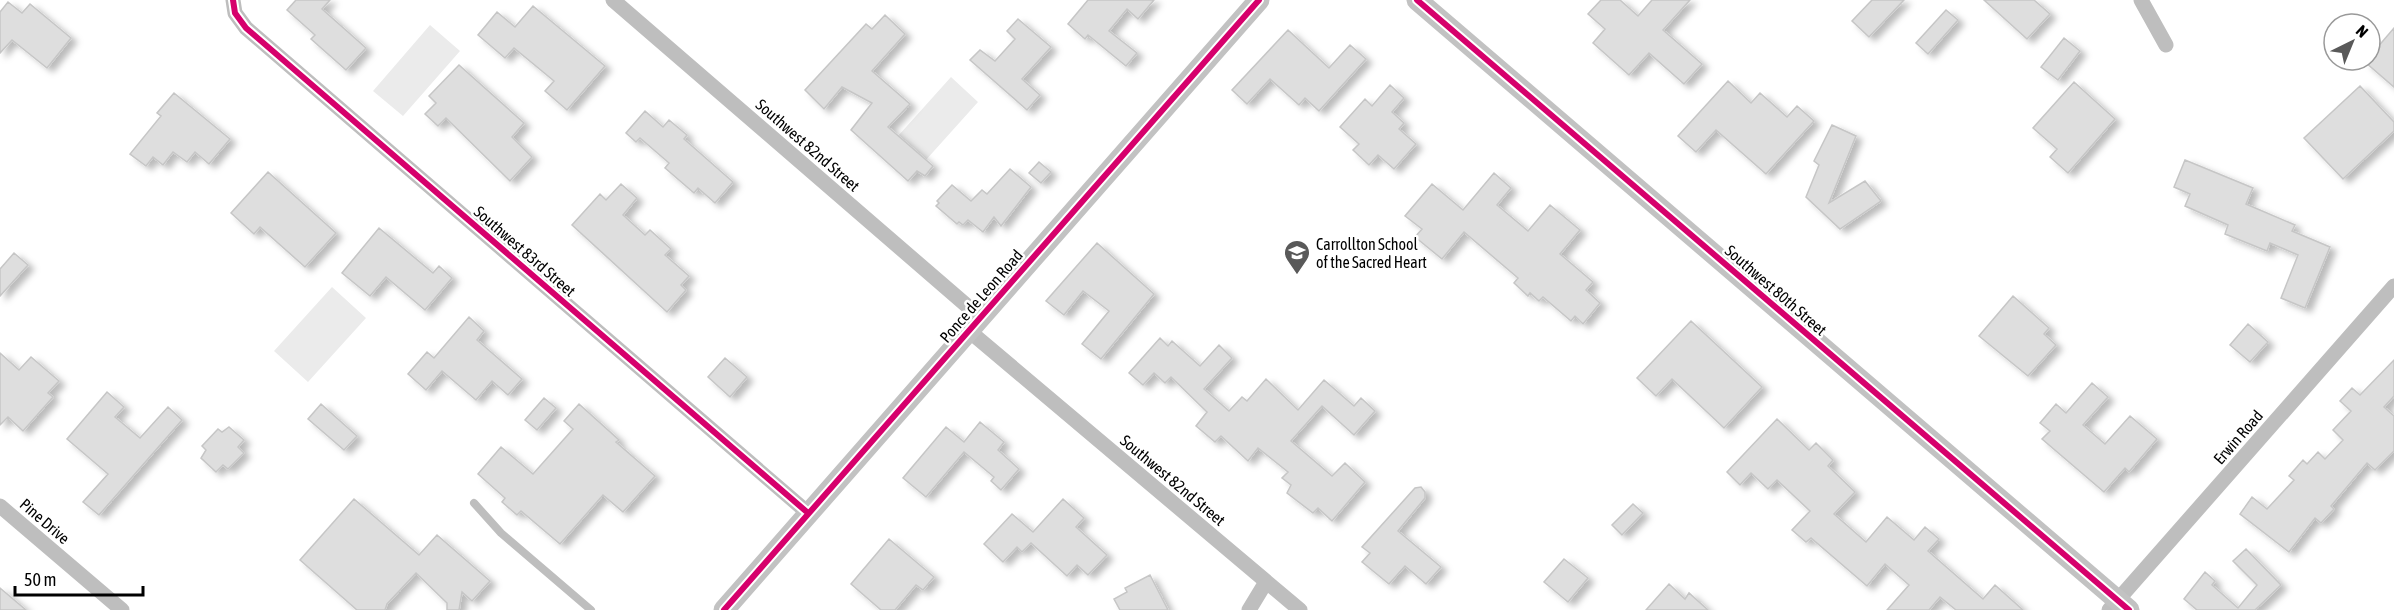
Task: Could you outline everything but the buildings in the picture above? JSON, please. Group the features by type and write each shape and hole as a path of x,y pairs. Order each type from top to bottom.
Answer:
{"street":[{"name":"Southwest 82nd Street","path":"613,0 974,324 1300,610"},
{"name":"Ponce de Leon Road","path":"724,610 1259,0"},
{"name":"Southwest 80th Street","path":"1417,0 2118,607"},
{"path":"2141,0 2166,45"},
{"name":"Southwest 83rd Street","path":"233,1 235,13 246,28 808,513"},
{"name":"Erwin Road","path":"2118,607 2394,286"},
{"name":"Pine Drive","path":"0,506 122,610"},
{"path":"1249,610 1266,582"}],"lane":[{"path":"474,503 501,533 591,610"}],"shaded area":[{"path":"430,25 460,51 403,116 373,91"},
{"path":"951,77 978,102 925,161 898,136"},
{"path":"332,287 366,318 308,382 274,351"}],"cycle path":[{"path":"233,0 235,13 246,28 808,513"},
{"path":"724,610 1259,0"},
{"path":"1417,0 2129,610"}],"place":[{"name":"Carrollton School of the Sacred Heart","path":"1297,276"}]}
